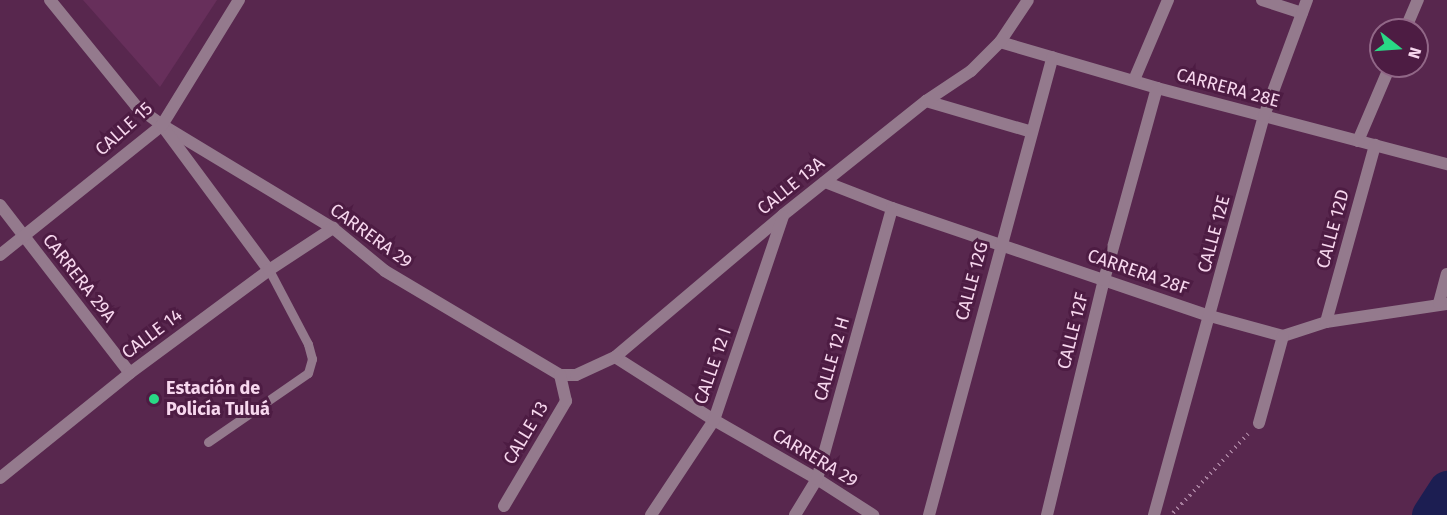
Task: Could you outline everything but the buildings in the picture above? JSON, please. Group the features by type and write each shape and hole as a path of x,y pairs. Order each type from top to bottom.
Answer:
{"street":[{"name":"CARRERA 29","path":"50,0 136,106 162,125 333,228 385,271 560,375"},
{"name":"CALLE 15","path":"0,255 162,125 239,0"},
{"name":"CALLE 13A","path":"560,375 576,375 615,357 783,214 926,101 971,71 1000,42 1028,0"},
{"path":"1134,80 1168,0"},
{"path":"1262,0 1302,13"},
{"name":"CALLE 12E","path":"1154,515 1264,116 1307,0"},
{"path":"1410,18 1418,0"},
{"name":"CARRERA 28E","path":"1000,42 1157,88 1447,164"},
{"name":"CALLE 12G","path":"929,515 1000,245 1053,57"},
{"path":"1358,141 1385,78"},
{"name":"CALLE 12F","path":"1047,515 1104,280 1157,88"},
{"path":"926,101 1032,132"},
{"name":"CARRERA 29","path":"162,125 269,270"},
{"name":"CALLE 12D","path":"1326,322 1375,146"},
{"name":"CARRERA 28F","path":"825,182 892,208 1210,316 1283,336"},
{"name":"CARRERA 29A","path":"0,205 130,373"},
{"name":"CALLE 12 H","path":"795,515 817,479 892,208"},
{"name":"CALLE 12 I","path":"651,515 714,420 783,214"},
{"name":"CALLE 14","path":"0,478 130,373 269,270 333,228"},
{"path":"1259,423 1283,336 1326,322 1443,304 1447,274"},
{"name":"CARRERA 29","path":"615,357 714,420 817,479 873,515"},
{"name":"CALLE 13","path":"504,506 566,401 560,375"}],"lane":[{"path":"208,442 308,373 312,359 308,344 269,270"}],"path":[{"path":"1172,515 1259,423"}],"shaded area":[{"path":"83,0 217,0 160,87"}],"waterway":[{"path":"1431,515 1447,490"}],"place":[{"name":"Estación de Policía Tuluá","path":"154,399"}]}
